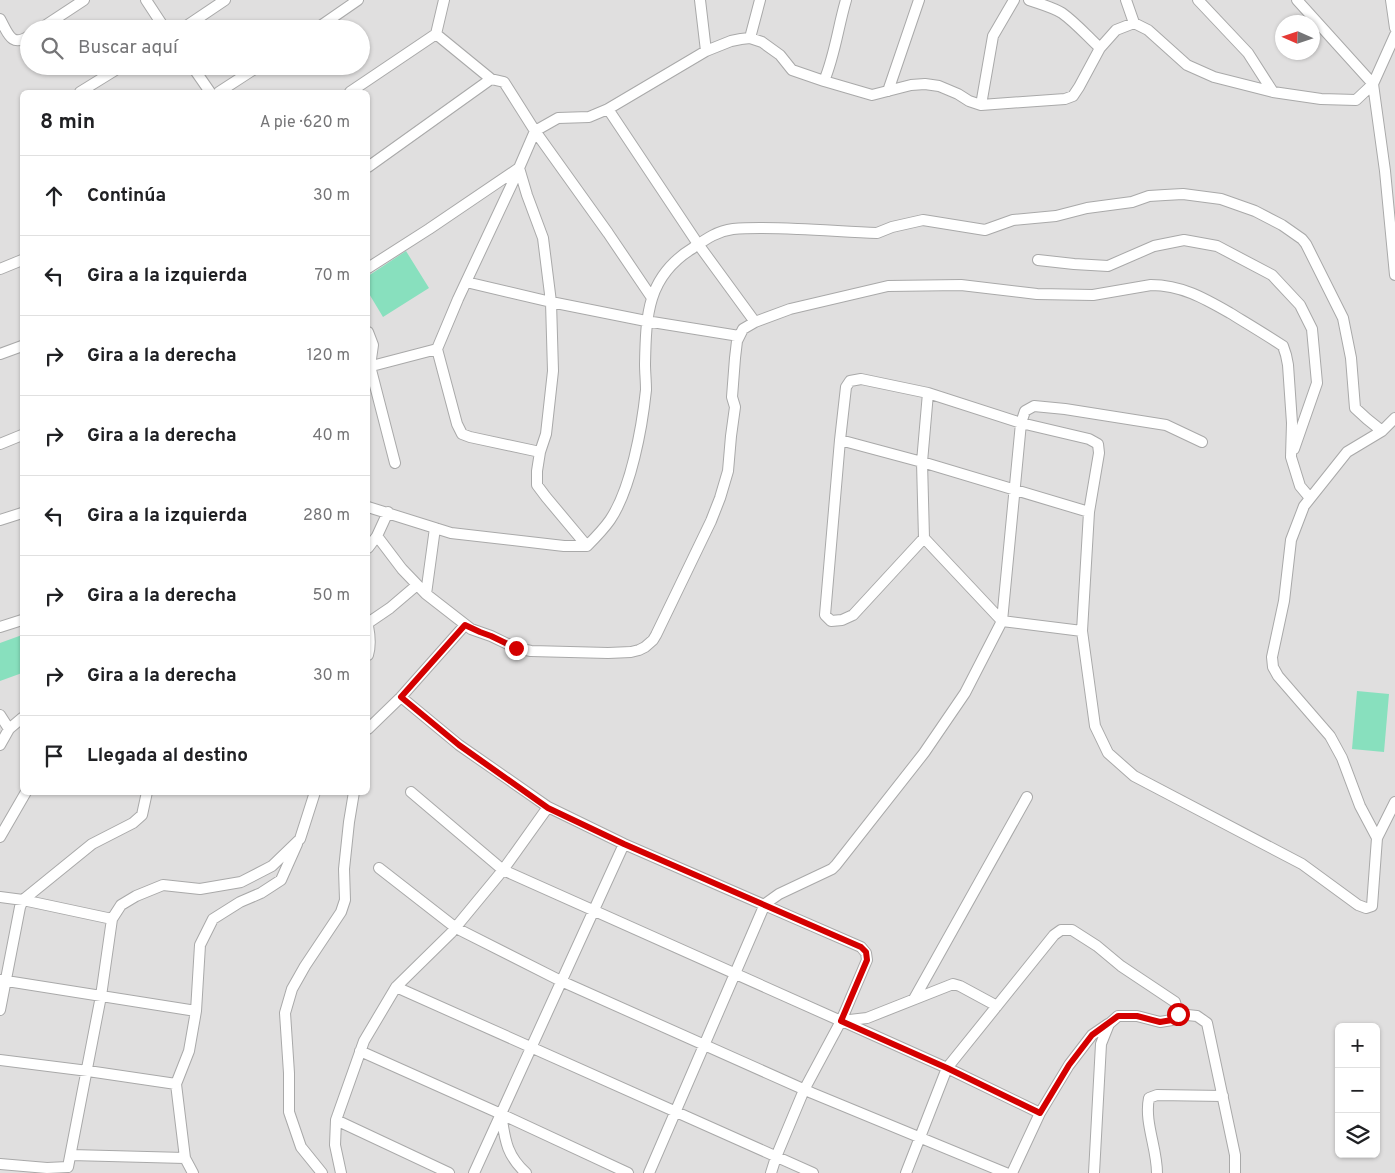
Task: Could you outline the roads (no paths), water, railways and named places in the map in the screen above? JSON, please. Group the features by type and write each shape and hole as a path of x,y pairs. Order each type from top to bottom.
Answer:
{"street":[{"path":"54,20 84,0"},
{"path":"146,0 160,20"},
{"path":"195,20 225,0"},
{"path":"329,20 358,0"},
{"path":"353,90 436,34 444,0"},
{"path":"700,0 706,51"},
{"path":"750,38 760,0"},
{"path":"824,80 830,66 846,0"},
{"path":"888,91 919,0"},
{"path":"981,105 993,36 1014,0"},
{"path":"1029,0 1060,12 1100,48"},
{"path":"1126,0 1134,23 1148,30 1187,65 1214,77 1273,92 1356,100 1373,84 1395,35"},
{"path":"1198,0 1248,53 1273,92"},
{"path":"1297,0 1373,84 1385,171 1395,275"},
{"path":"1391,0 1395,28"},
{"path":"0,19 10,37 14,41 20,40"},
{"path":"540,452 470,438 462,434 457,424 437,349 535,130 558,118 589,117 608,109 706,51 731,41 750,38 762,42 780,55 792,70 872,95 911,85 925,84 939,86 981,105 1065,99 1072,96 1079,87 1100,48 1116,30 1134,23"},
{"path":"436,34 491,79 504,82 535,130 652,298"},
{"path":"83,90 107,75"},
{"path":"198,75 209,90"},
{"path":"222,90 245,75"},
{"path":"370,166 491,79"},
{"path":"608,109 698,244 755,322"},
{"path":"370,267 430,229 519,168"},
{"path":"519,168 543,238 551,302 553,371 546,434 540,452 537,471 538,485 587,546"},
{"path":"370,508 452,533 564,546 587,546 610,520 624,491 630,471 646,389 646,321 652,298 668,268 685,252 715,234 733,229 766,228 877,233 892,227 923,220 985,230 1013,220 1056,216 1087,208 1132,202 1149,196 1183,194 1221,198 1262,214 1302,239 1343,318 1351,358 1355,408 1382,431"},
{"path":"1038,260 1108,266 1154,246 1184,240 1217,246 1272,275 1300,305 1312,329 1317,383 1291,457"},
{"path":"0,269 20,261"},
{"path":"466,282 551,302 646,321 739,336"},
{"path":"376,536 402,569 426,594 465,625 516,648 531,651 622,652 639,650 646,647 653,640 665,619 687,568 711,521 727,477 735,406 732,397 737,341 743,329 755,322 790,309 888,286 961,285 1037,294 1093,296 1151,284 1168,285 1207,299 1283,346 1288,365 1292,423 1291,457 1300,486 1310,498"},
{"path":"370,337 373,345 370,361"},
{"path":"0,354 20,347"},
{"path":"370,366 437,349"},
{"path":"370,370 395,463"},
{"path":"924,538 853,614 837,621 831,621 825,615 840,440 846,387 850,381 861,379 928,392 1021,423 1089,439 1098,444 1099,453 1089,512 1082,631 1095,726 1108,753 1134,776 1302,864 1358,905 1366,908 1372,906 1377,838 1395,802"},
{"path":"928,392 922,462 924,538 1002,621 1082,631"},
{"path":"649,1173 764,904 779,894 832,869 836,865 924,752 965,693 1002,621 1021,423 1025,411 1034,406 1166,425 1202,442"},
{"path":"1377,838 1360,806 1342,758 1330,736 1278,676 1272,657 1284,601 1291,540 1304,506 1347,452 1382,431 1395,418"},
{"path":"0,444 20,436"},
{"path":"840,440 922,462 1089,512"},
{"path":"370,545 388,512"},
{"path":"0,520 20,514"},
{"path":"426,594 435,528"},
{"path":"370,623 417,585"},
{"path":"0,627 20,621"},
{"path":"370,727 401,697 465,625"},
{"path":"401,697 459,745 548,808 624,844 861,947 866,952 867,960 841,1021 804,1090 771,1173"},
{"path":"0,715 9,729"},
{"path":"0,745 9,729 20,720"},
{"path":"411,792 503,870 947,1068 1040,1113"},
{"path":"0,837 24,795"},
{"path":"0,1010 3,980 23,900 92,844 133,824 142,815 145,795"},
{"path":"193,1173 185,1158 176,1084 189,1051 196,1011 200,945 213,919 281,880 300,839 313,795"},
{"path":"322,1173 301,1147 289,1112 289,1073 285,1012 292,989 304,966 341,912 345,900 344,869 348,822 353,795"},
{"path":"914,999 1027,796"},
{"path":"341,1173 335,1145 336,1120 364,1041 396,987 456,928 503,870 548,808"},
{"path":"0,1164 71,1170 71,1155 88,1071 112,919 121,905 136,896 163,885 200,890 241,882 272,866 300,839"},
{"path":"474,1173 624,844"},
{"path":"379,868 456,928 561,981 804,1090 1006,1173"},
{"path":"0,897 112,919"},
{"path":"906,1173 947,1068 1054,935 1061,930 1072,930 1098,946 1121,966 1174,1002 1178,1014"},
{"path":"3,980 196,1011"},
{"path":"841,1021 867,1018 953,984 997,1006"},
{"path":"396,987 813,1173"},
{"path":"1012,1173 1040,1113 1069,1065 1092,1035 1118,1016 1137,1016 1160,1022 1172,1020 1178,1014"},
{"path":"1178,1014 1197,1016 1207,1023 1235,1155 1235,1173"},
{"path":"1094,1173 1101,1044 1109,1024"},
{"path":"360,1051 628,1173"},
{"path":"0,1060 176,1084"},
{"path":"1157,1173 1157,1160 1147,1108 1149,1098 1157,1095 1223,1096"},
{"path":"501,1114 507,1148 519,1167 526,1173"},
{"path":"336,1120 449,1173"},
{"path":"71,1155 185,1158"}]}
